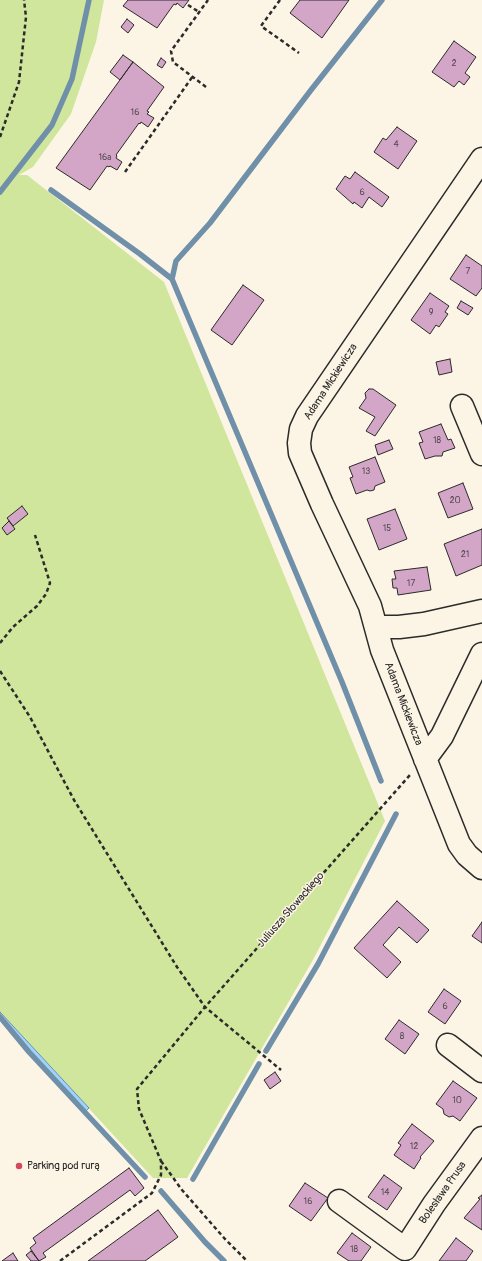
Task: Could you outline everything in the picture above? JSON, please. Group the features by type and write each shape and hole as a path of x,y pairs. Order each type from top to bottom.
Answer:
{"street":[{"name":"Adama Mickiewicza","path":"425,759 382,650 370,606 300,453 300,429 482,159"},
{"path":"462,406 482,454"},
{"path":"376,626 399,627 424,624 482,611"},
{"path":"482,654 442,736 425,759 459,844 468,856 482,868"},
{"path":"448,1045 482,1071"},
{"name":"Bolesława Prusa","path":"339,1201 405,1249 434,1204 482,1138"}],"path":[{"path":"0,137 18,82 26,17 24,0"},
{"path":"206,87 173,62 171,51 208,0"},
{"path":"280,0 261,26 299,53"},
{"path":"188,5 199,12"},
{"path":"125,172 193,76"},
{"path":"0,643 12,628 37,606 46,594 50,583 35,535"},
{"path":"0,671 30,717 74,800 177,967 205,1007 281,1070"},
{"name":"Juliusza Słowackiego","path":"60,1261 152,1193 161,1176 161,1161 139,1109 137,1089 205,1007 425,759"},
{"path":"161,1161 182,1190 248,1261"}],"green space":[{"path":"0,0 104,0 96,42 71,114 33,167 19,175 27,175 164,282 385,821 314,958 187,1178 153,1178 0,1012"}],"water":[{"path":"0,1012 89,1108 86,1111 29,1052 0,1017"}],"building":[{"path":"128,0 189,0 183,8 177,3 176,5 174,4 157,28 123,6"},
{"path":"300,0 349,0 322,38 290,13"},
{"path":"127,19 134,25 128,33 121,27"},
{"path":"454,41 476,57 465,73 470,77 464,85 459,81 454,87 432,72"},
{"path":"123,55 133,62 120,80 110,72"},
{"path":"161,58 166,62 162,68 157,65"},
{"path":"133,62 164,87 147,111 149,112 147,114 154,118 148,127 141,122 140,124 139,123 116,155 116,158 122,162 117,170 107,166 90,190 56,168"},
{"path":"397,127 417,141 398,169 374,152 383,138 386,140"},
{"path":"355,172 389,197 382,207 369,197 362,208 354,202 353,204 336,189 345,176 350,179"},
{"path":"466,255 482,266 482,288 476,296 450,279"},
{"path":"243,285 264,300 232,345 211,330"},
{"path":"430,293 449,306 445,312 448,314 439,327 436,325 430,334 411,320"},
{"path":"461,301 473,308 468,315 457,308"},
{"path":"450,359 452,372 439,375 436,362"},
{"path":"369,389 373,389 396,405 375,436 366,431 375,417 359,408 366,398 365,393"},
{"path":"441,424 448,440 451,439 455,448 443,452 442,456 435,456 425,459 419,443 423,442 419,432"},
{"path":"389,440 393,449 378,455 375,445"},
{"path":"375,457 385,482 375,486 374,490 367,490 356,494 350,478 353,477 349,467"},
{"path":"463,483 473,509 448,518 438,493"},
{"path":"22,506 28,514 13,526 7,518"},
{"path":"395,509 407,539 379,550 367,519"},
{"path":"9,521 15,529 7,535 2,528"},
{"path":"482,529 482,565 456,576 444,544"},
{"path":"427,567 431,590 398,595 397,588 393,588 392,579 396,579 394,571"},
{"path":"397,901 429,930 417,943 399,927 383,945 401,962 387,978 354,948"},
{"path":"482,922 482,943 472,936"},
{"path":"444,989 461,1001 445,1024 428,1012"},
{"path":"399,1020 419,1034 405,1054 385,1039"},
{"path":"275,1072 281,1081 270,1089 264,1080"},
{"path":"453,1081 477,1098 460,1121 453,1116 449,1117 444,1114 443,1109 436,1104"},
{"path":"412,1124 434,1141 420,1157 421,1158 414,1169 394,1155 401,1145 398,1143"},
{"path":"129,1168 144,1188 135,1196 130,1190 43,1253 46,1257 39,1261 30,1248 36,1243 33,1238"},
{"path":"384,1175 402,1188 387,1210 368,1197"},
{"path":"305,1183 328,1198 311,1221 289,1206"},
{"path":"482,1195 482,1230 464,1218 480,1199 478,1198"},
{"path":"158,1210 178,1237 145,1261 88,1261"},
{"path":"352,1233 371,1247 361,1261 349,1261 337,1253"},
{"path":"456,1238 473,1251 466,1261 439,1261"},
{"path":"31,1251 39,1261 31,1261 26,1255"},
{"path":"13,1253 18,1261 2,1261"}],"waterway":[{"path":"0,192 52,125 72,79 89,0"},
{"path":"381,781 342,682 172,279 176,261 210,223 311,90 382,0"},
{"path":"51,190 172,279"},
{"path":"266,1051 318,964 396,814"},
{"path":"0,1017 29,1052 145,1177"},
{"path":"193,1179 259,1064"},
{"path":"161,1191 205,1242 224,1261"}],"place":[{"name":"Parking pod rurą","path":"19,1166"}]}
